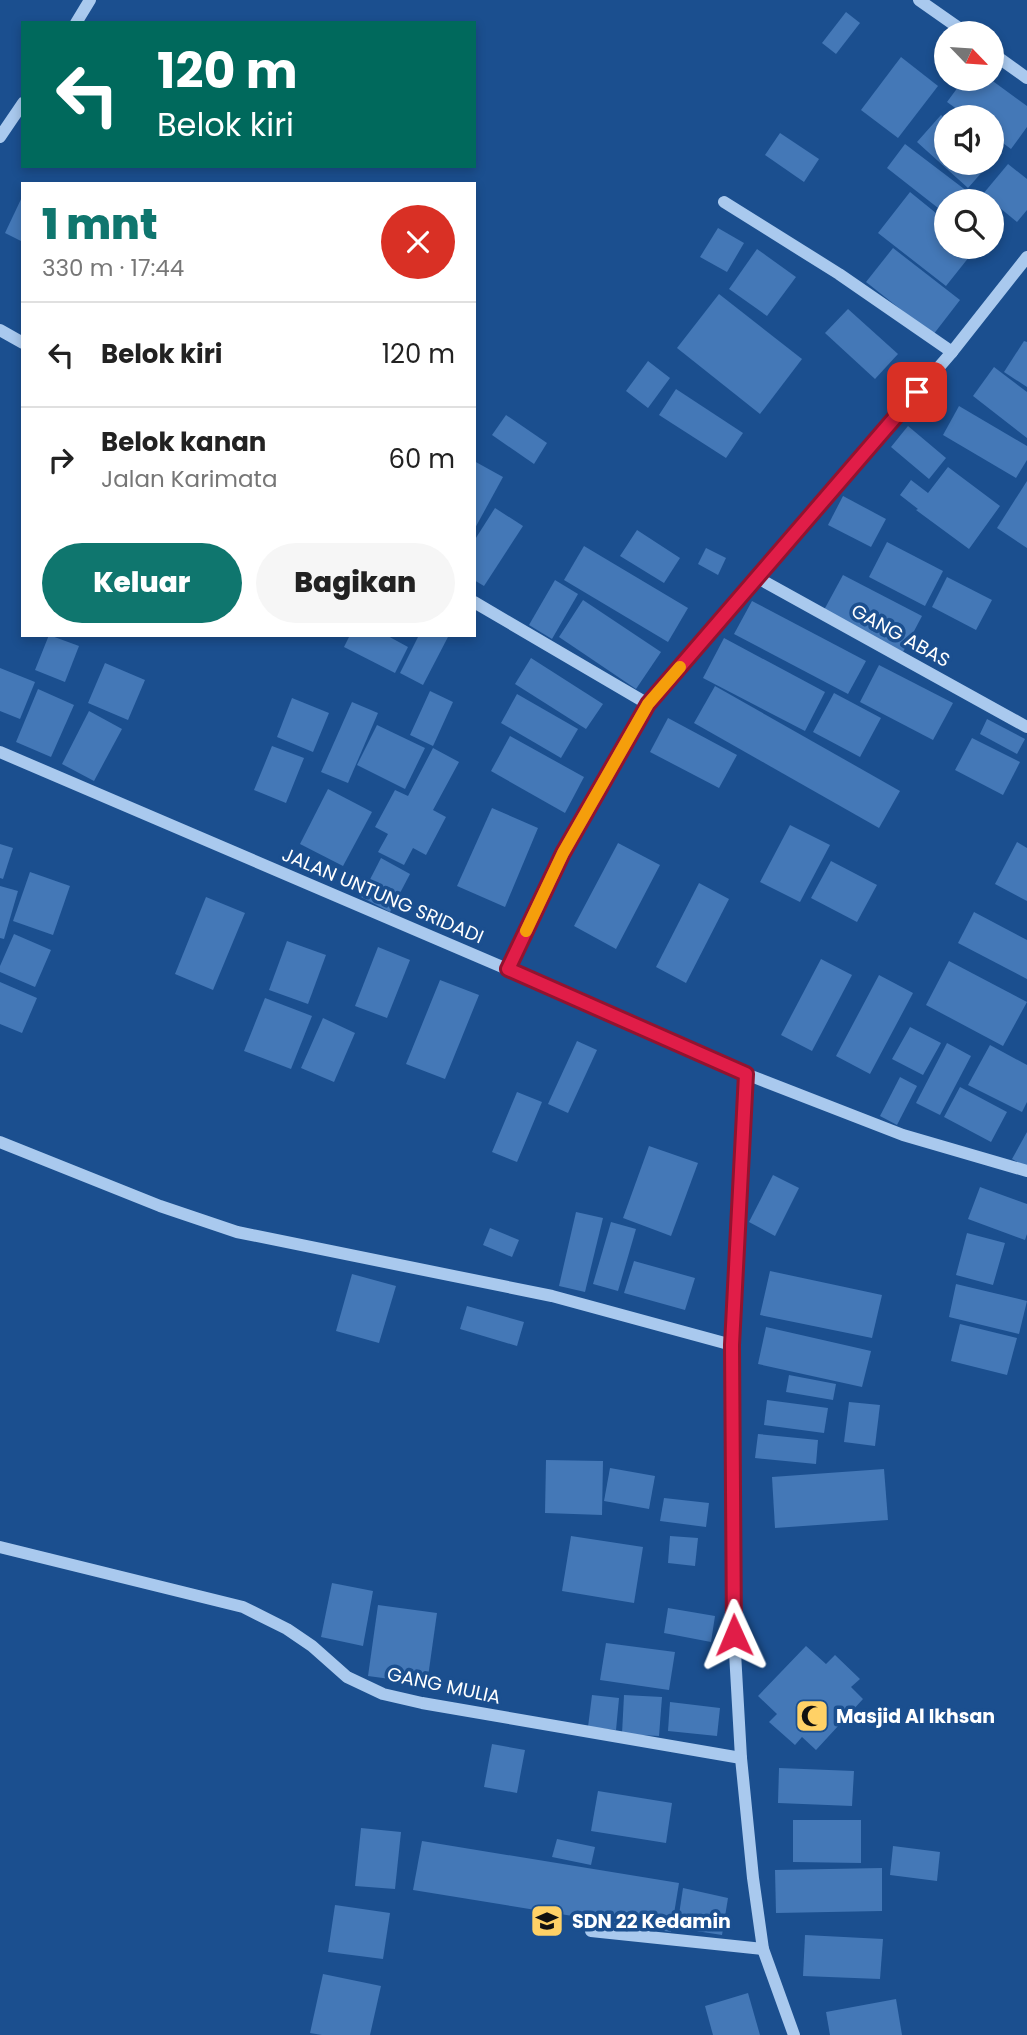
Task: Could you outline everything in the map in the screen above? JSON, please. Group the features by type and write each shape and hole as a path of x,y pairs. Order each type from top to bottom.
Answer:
{"street":[{"path":"77,21 90,0"},
{"path":"919,0 949,21"},
{"path":"1004,62 1027,78"},
{"path":"0,137 21,106"},
{"path":"724,202 839,274 952,352"},
{"path":"508,969 563,853 648,704 952,352 1027,257"},
{"path":"0,330 21,342"},
{"name":"GANG ABAS","path":"756,577 1027,727"},
{"path":"476,603 648,704"},
{"name":"JALAN UNTUNG SRIDADI","path":"0,751 746,1074 903,1135 1027,1171"},
{"path":"746,1074 732,1345 734,1635 741,1758 762,1949 794,2035"},
{"path":"0,1142 160,1206 237,1232 552,1296 732,1345"},
{"name":"GANG MULIA","path":"0,1547 243,1607 287,1629 312,1646 347,1677 383,1694 741,1758"},
{"path":"591,1931 762,1949"}],"building":[{"path":"846,12 860,23 836,54 822,43"},
{"path":"901,57 934,83 934,91 898,138 861,110"},
{"path":"1004,89 1027,106 1027,127 1011,149 1004,144 1004,105 951,105 947,102 955,91"},
{"path":"934,123 934,157 917,142"},
{"path":"780,133 819,159 804,182 765,155"},
{"path":"905,144 934,166 934,175 946,175 964,189 934,189 934,205 887,168"},
{"path":"1008,164 1027,179 1027,210 1017,222 1004,211 1004,189 987,189 999,175 1004,175 1004,169"},
{"path":"954,175 979,175 968,188"},
{"path":"910,192 934,211 934,259 967,259 946,286 878,233"},
{"path":"21,199 21,241 5,233"},
{"path":"718,228 744,243 727,272 700,257"},
{"path":"893,248 960,300 933,335 866,282"},
{"path":"757,249 796,277 767,316 729,289"},
{"path":"719,294 802,359 760,414 677,348"},
{"path":"848,309 898,354 875,379 825,333"},
{"path":"1024,341 1027,342 1027,387 1004,372"},
{"path":"648,361 670,378 648,408 626,391"},
{"path":"994,367 1027,392 1027,438 973,396"},
{"path":"676,389 743,433 726,458 659,415"},
{"path":"959,406 1027,446 1027,460 1016,478 943,435"},
{"path":"506,415 547,443 534,464 492,435"},
{"path":"908,426 946,458 929,479 891,447"},
{"path":"476,462 503,477 476,526"},
{"path":"948,467 1000,506 969,549 900,495 911,480 928,493"},
{"path":"1027,481 1027,548 997,528"},
{"path":"843,496 886,519 871,547 828,525"},
{"path":"495,508 523,526 484,586 476,581 476,538"},
{"path":"637,530 680,558 664,583 620,556"},
{"path":"887,542 943,571 925,606 869,577"},
{"path":"584,546 688,608 668,642 564,580"},
{"path":"706,548 726,558 718,575 698,564"},
{"path":"843,575 922,616 903,652 824,610"},
{"path":"947,577 992,600 976,630 932,607"},
{"path":"555,580 578,594 552,639 529,625"},
{"path":"583,600 661,652 636,689 559,637"},
{"path":"752,601 866,661 848,694 734,634"},
{"path":"48,637 79,646 65,682 35,670"},
{"path":"349,637 390,637 408,647 395,673 344,647"},
{"path":"418,637 448,637 423,685 400,673"},
{"path":"724,638 825,692 805,731 703,678"},
{"path":"531,658 603,704 586,729 515,684"},
{"path":"105,663 145,680 128,720 88,703"},
{"path":"879,665 953,703 933,740 860,702"},
{"path":"0,668 35,682 20,719 0,711"},
{"path":"715,686 900,791 879,828 694,723"},
{"path":"38,689 74,705 51,757 16,742"},
{"path":"430,691 453,702 433,746 410,735"},
{"path":"834,693 881,718 860,757 813,732"},
{"path":"517,694 578,729 561,758 501,723"},
{"path":"292,698 329,713 313,752 277,737"},
{"path":"352,702 378,713 348,783 321,772"},
{"path":"89,711 122,729 94,781 62,764"},
{"path":"668,718 737,755 719,788 650,752"},
{"path":"987,719 1025,739 1017,754 980,734"},
{"path":"377,725 425,748 405,789 357,765"},
{"path":"510,736 584,777 565,813 491,771"},
{"path":"972,738 1020,762 1003,795 955,770"},
{"path":"272,746 304,758 286,803 254,790"},
{"path":"433,748 459,762 433,810 446,817 426,855 413,848 404,865 378,852 388,834 375,827 395,790 408,796"},
{"path":"328,789 372,812 343,866 300,844"},
{"path":"492,808 538,828 505,907 457,886"},
{"path":"790,825 830,845 800,902 760,882"},
{"path":"1017,842 1027,848 1027,901 995,884"},
{"path":"618,843 660,865 616,949 574,926"},
{"path":"0,844 13,848 3,879 0,878"},
{"path":"381,858 410,874 390,912 361,897"},
{"path":"831,861 877,885 857,922 811,898"},
{"path":"30,872 70,886 53,935 13,921"},
{"path":"699,883 729,899 686,983 656,967"},
{"path":"0,886 18,891 4,939 0,938"},
{"path":"206,897 245,913 213,990 175,974"},
{"path":"974,912 1027,940 1027,979 958,943"},
{"path":"14,934 51,950 35,987 0,972"},
{"path":"287,941 326,955 308,1004 269,990"},
{"path":"378,947 410,960 387,1018 355,1006"},
{"path":"821,959 852,975 812,1051 781,1035"},
{"path":"949,961 1027,1002 1003,1046 926,1005"},
{"path":"879,975 913,993 870,1074 836,1056"},
{"path":"440,980 479,995 445,1079 406,1064"},
{"path":"0,982 37,998 22,1033 0,1024"},
{"path":"265,998 312,1016 291,1069 244,1051"},
{"path":"323,1018 355,1033 334,1082 301,1068"},
{"path":"910,1027 941,1043 923,1075 892,1059"},
{"path":"577,1041 597,1050 568,1113 548,1104"},
{"path":"947,1043 971,1056 940,1115 916,1103"},
{"path":"990,1045 1027,1065 1027,1102 1022,1112 968,1085"},
{"path":"900,1077 917,1086 897,1125 880,1116"},
{"path":"960,1087 1007,1112 991,1142 944,1117"},
{"path":"517,1092 542,1102 517,1162 492,1152"},
{"path":"1027,1132 1027,1167 1012,1159"},
{"path":"649,1146 698,1163 671,1236 623,1218"},
{"path":"773,1175 799,1188 775,1236 749,1222"},
{"path":"980,1187 1027,1204 1025,1240 968,1219"},
{"path":"576,1212 603,1218 585,1292 559,1286"},
{"path":"611,1222 636,1229 618,1291 593,1284"},
{"path":"490,1228 519,1240 512,1257 483,1245"},
{"path":"967,1233 1005,1243 993,1285 956,1275"},
{"path":"634,1261 695,1278 685,1310 624,1293"},
{"path":"770,1271 882,1295 872,1338 760,1315"},
{"path":"352,1274 396,1286 379,1343 336,1331"},
{"path":"956,1284 1027,1301 1019,1334 949,1317"},
{"path":"467,1306 524,1322 517,1346 460,1329"},
{"path":"960,1324 1017,1338 1007,1375 951,1361"},
{"path":"766,1327 871,1351 862,1387 758,1364"},
{"path":"789,1375 836,1384 833,1400 786,1392"},
{"path":"767,1400 828,1408 824,1433 764,1425"},
{"path":"849,1402 880,1405 875,1446 844,1442"},
{"path":"758,1434 818,1440 816,1464 755,1458"},
{"path":"546,1460 603,1461 602,1515 545,1513"},
{"path":"610,1468 655,1476 649,1509 604,1501"},
{"path":"884,1469 888,1520 775,1528 772,1477"},
{"path":"664,1498 709,1503 706,1527 660,1521"},
{"path":"571,1536 643,1547 634,1603 562,1591"},
{"path":"670,1536 698,1538 695,1566 668,1563"},
{"path":"332,1583 373,1591 363,1646 321,1637"},
{"path":"378,1605 437,1613 427,1684 368,1676"},
{"path":"668,1608 715,1616 711,1642 664,1633"},
{"path":"606,1643 675,1652 669,1690 600,1680"},
{"path":"806,1646 826,1664 835,1655 860,1679 851,1687 863,1699 816,1750 802,1737 795,1745 769,1722 777,1714 758,1696"},
{"path":"592,1695 619,1698 616,1730 588,1727"},
{"path":"624,1695 662,1697 659,1736 622,1734"},
{"path":"670,1702 720,1708 717,1736 668,1731"},
{"path":"492,1744 525,1750 517,1793 484,1787"},
{"path":"779,1768 854,1771 852,1806 778,1803"},
{"path":"598,1791 672,1803 666,1843 591,1831"},
{"path":"793,1820 861,1820 861,1863 793,1862"},
{"path":"361,1828 401,1832 395,1889 355,1886"},
{"path":"557,1839 595,1847 591,1865 552,1857"},
{"path":"422,1841 679,1883 671,1932 413,1890"},
{"path":"893,1846 940,1852 937,1881 890,1875"},
{"path":"882,1868 882,1911 776,1913 775,1870"},
{"path":"683,1888 728,1898 722,1935 677,1928"},
{"path":"335,1905 390,1913 383,1959 328,1952"},
{"path":"805,1935 883,1939 880,1979 803,1976"},
{"path":"323,1974 381,1986 370,2035 310,2033"},
{"path":"748,1993 760,2035 713,2035 705,2006"},
{"path":"896,1999 902,2035 830,2035 826,2012"}],"slow traffic":[{"path":"526,931 563,853 648,704 680,667"}],"place":[{"name":"Masjid Al Ikhsan","path":"812,1716"},
{"name":"SDN 22 Kedamin","path":"547,1921"}],"route":[{"path":"734,1635 732,1345 746,1074 508,969 563,853 648,704 917,392"}]}
